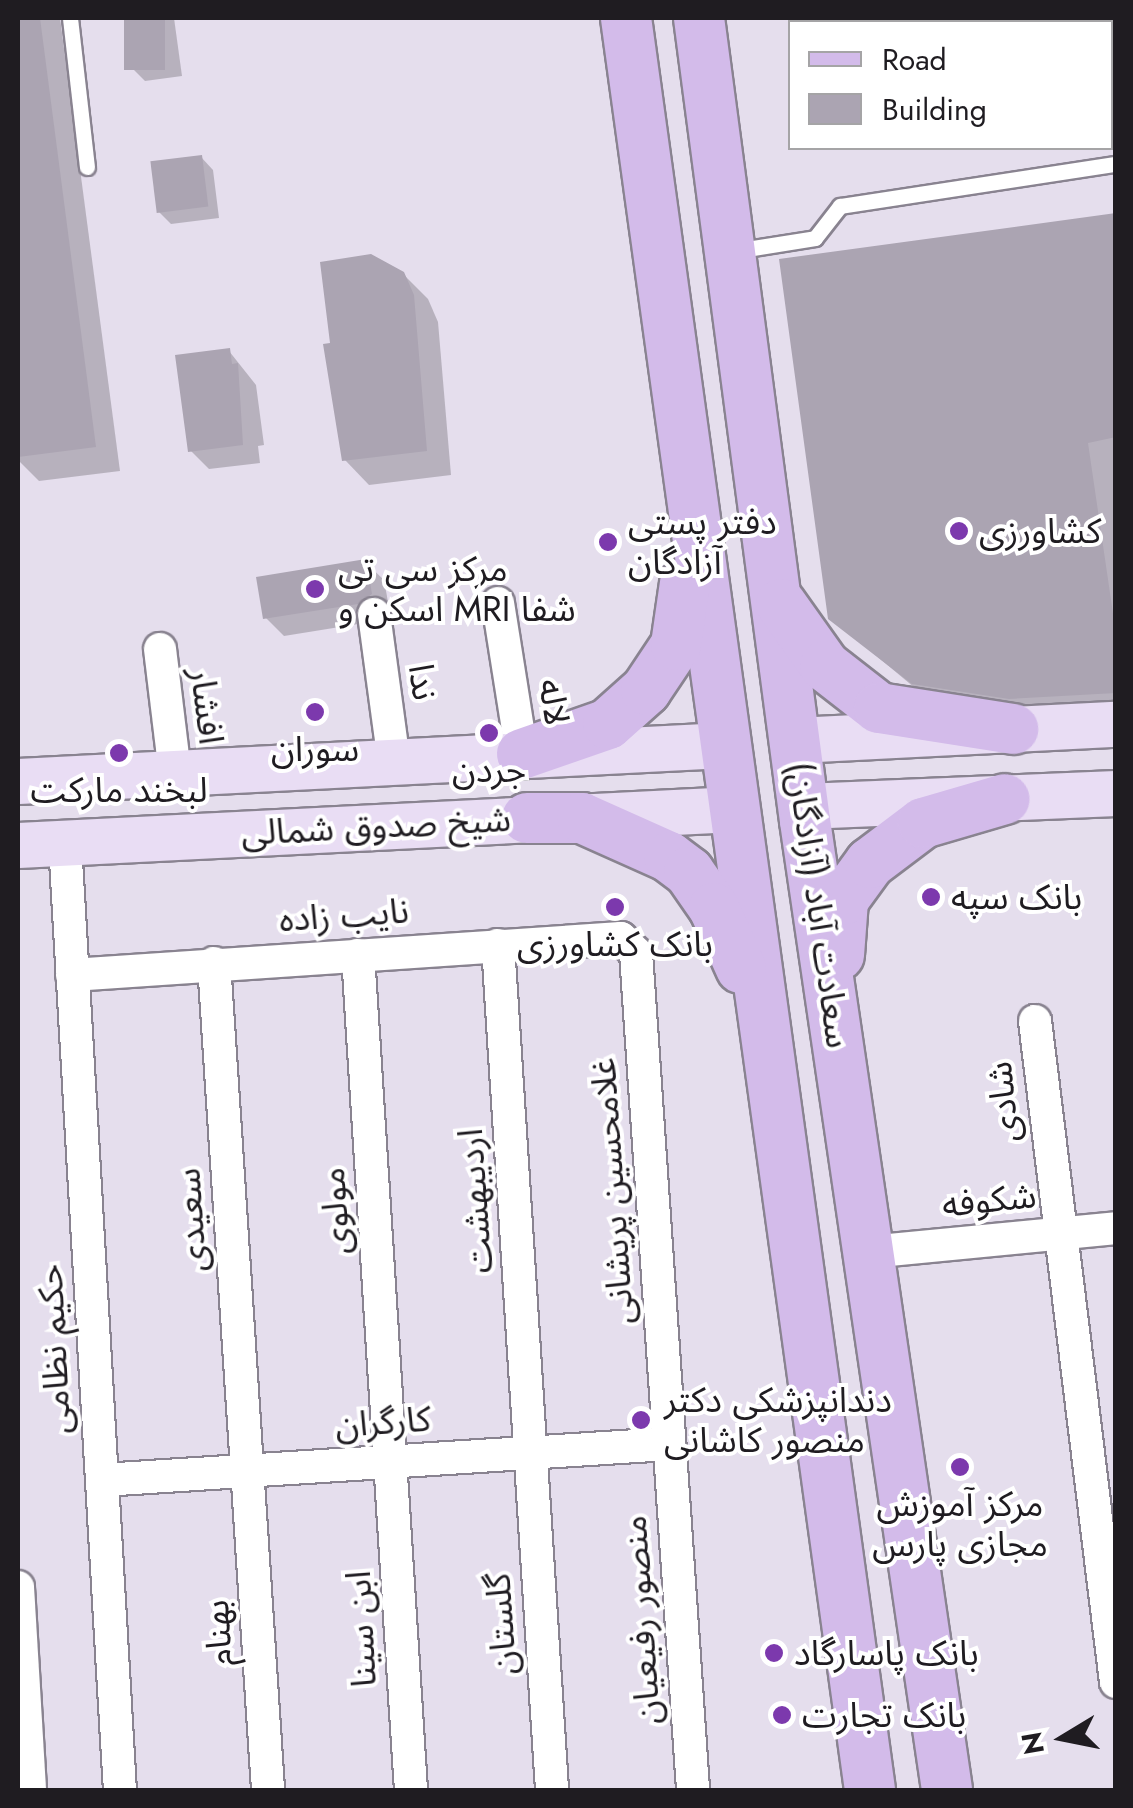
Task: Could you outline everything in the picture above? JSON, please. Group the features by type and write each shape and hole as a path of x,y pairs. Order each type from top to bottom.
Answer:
{"main road":[{"name":"سعادت آباد (آزادگان)","path":"626,18 686,488 770,1051 870,1790"},
{"name":"سعادت آباد (آزادگان)","path":"699,18 804,806 947,1790"},
{"path":"522,754 608,724 646,690 676,645 685,587 686,488"},
{"path":"777,598 825,666 879,708 1013,729"},
{"path":"724,745 1116,724"},
{"name":"شیخ صدوق شمالی","path":"18,781 724,745"},
{"path":"312,766 318,829"},
{"path":"734,809 1116,793"},
{"path":"836,1024 843,900 861,875 922,823 1005,800"},
{"name":"شیخ صدوق شمالی","path":"18,846 734,809"},
{"path":"527,818 582,818 689,872 730,936 770,1051"}],"street":[{"name":"لاله","path":"498,603 522,754"},
{"name":"ندا","path":"374,614 394,761"},
{"name":"افشار","path":"160,649 176,773"},
{"name":"حکیم نظامی","path":"65,843 120,1790"},
{"name":"نایب زاده","path":"72,975 621,938"},
{"name":"غلامحسین پریشانی","path":"621,938 636,953 668,1444"},
{"name":"اردیبهشت","path":"498,945 530,1453"},
{"name":"مولوی","path":"358,955 392,1462"},
{"name":"سعیدی","path":"214,964 248,1471"},
{"name":"شادی","path":"1035,1022 1056,1234 1116,1682"},
{"name":"شکوفه","path":"869,1252 1116,1228"},
{"name":"کارگران","path":"102,1480 668,1444"},
{"name":"منصور رفیعیان","path":"668,1444 693,1790"},
{"name":"گلستان","path":"530,1453 552,1790"},
{"name":"ابن سینا","path":"392,1462 412,1790"},
{"name":"بهنام","path":"248,1471 268,1790"},
{"path":"18,1586 30,1790"}],"lane":[{"path":"70,18 87,167"},
{"path":"730,251 815,238 840,206 1116,164"}],"building":[{"path":"18,18 40,18 96,447 18,457"},
{"path":"124,18 165,18 165,70 124,70"},
{"path":"202,155 208,207 157,213 150,161"},
{"name":"کشاورزی","path":"1116,213 1116,437 1088,443 1116,634 1116,693 1009,699 912,684 828,619 779,259"},
{"path":"371,254 404,272 414,295 427,451 342,461 323,344 330,343 320,262"},
{"path":"230,348 232,364 238,363 243,445 188,452 175,355"},
{"name":"مرکز سی تی اسکن و MRI شفا","path":"366,559 372,594 358,604 263,619 256,577"}],"place":[{"name":"کشاورزی","path":"959,531"},
{"name":"دفتر پستی آزادگان","path":"608,542"},
{"name":"مرکز سی تی اسکن و MRI شفا","path":"315,589"},
{"name":"سوران","path":"315,712"},
{"name":"جردن","path":"489,733"},
{"name":"لبخند مارکت","path":"119,753"},
{"name":"بانک سپه","path":"931,897"},
{"name":"بانک کشاورزی","path":"615,907"},
{"name":"دندانپزشکی دکتر منصور کاشانی","path":"641,1420"},
{"name":"مرکز آموزش مجازی پارس","path":"960,1467"},
{"name":"بانک پاسارگاد","path":"774,1653"},
{"name":"بانک تجارت","path":"782,1715"}]}
